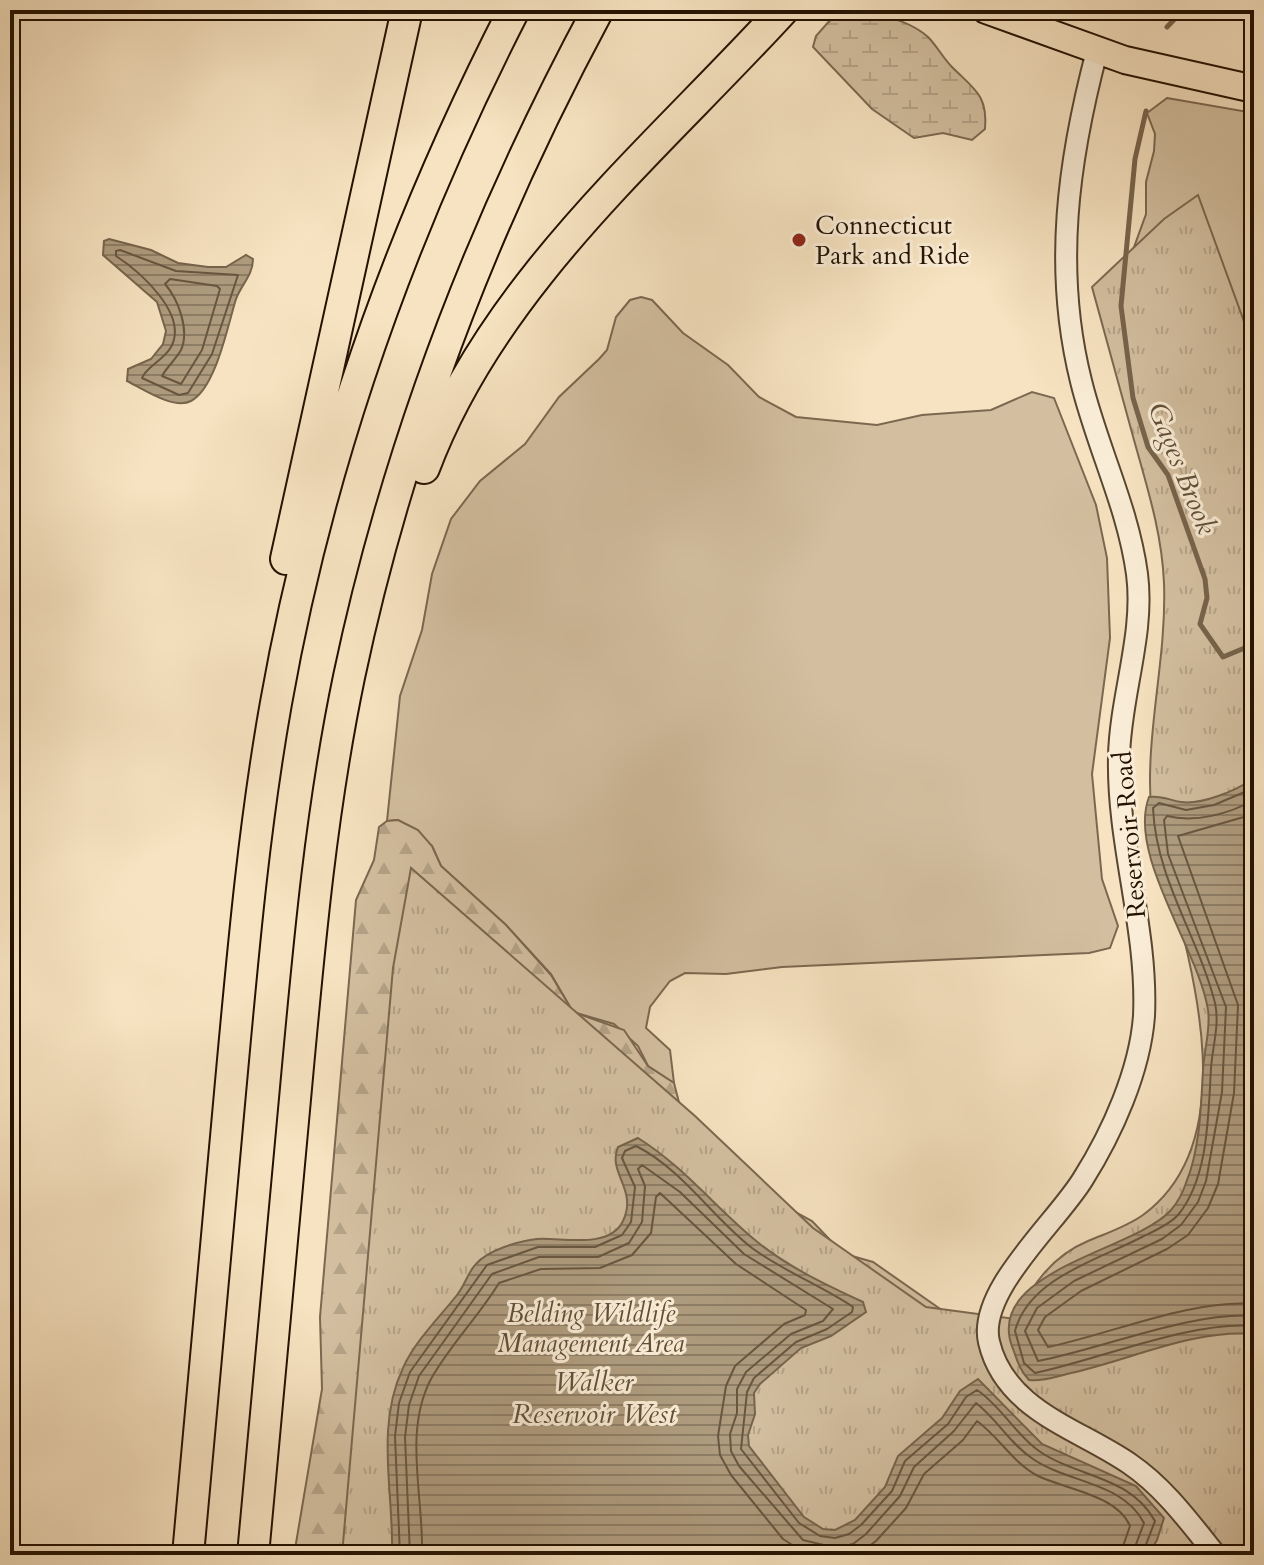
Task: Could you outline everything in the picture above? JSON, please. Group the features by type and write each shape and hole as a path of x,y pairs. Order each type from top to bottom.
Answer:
{"highway":[{"path":"283,664 277,620 281,580 407,10"},
{"path":"188,1555 249,887 283,664 324,487 368,344 428,189 514,10"},
{"path":"253,1555 314,896 340,721 380,554 411,446 469,281 523,157 598,10"},
{"path":"380,554 407,516 432,447 457,394 505,318 586,220 783,10"}],"main road":[{"path":"986,10 1097,51 1165,71 1254,89"}],"street":[{"name":"Reservoir Road","path":"1097,51 1078,120 1065,204 1067,277 1076,363 1124,510 1138,578 1136,634 1124,692 1119,759 1123,827 1140,945 1144,1016 1137,1054 1099,1152 1063,1207 1003,1284 992,1305 989,1341 1002,1372 1036,1409 1129,1463 1162,1489 1216,1555"}],"green space":[{"path":"839,10 886,16 928,37 982,100 985,129 972,140 943,133 914,138 872,109 813,47 816,36"},
{"path":"1167,98 1254,113 1254,347 1221,318 1149,236 1133,250 1146,214 1146,182 1154,151 1155,134 1147,113"},
{"name":"Belding Wildlife Management Area","path":"1198,195 1254,349 1254,1555 342,1555 393,968 411,868 695,1116 813,1228 926,1307 1015,1319 1036,1283 1054,1263 1075,1247 1143,1215 1177,1179 1196,1134 1203,1082 1200,1027 1191,971 1152,820 1150,760 1164,613 1163,564 1149,493 1092,287 1164,219"},
{"path":"641,297 652,300 683,333 728,365 759,397 796,417 877,425 922,415 991,410 1032,392 1054,398 1096,505 1107,558 1110,638 1092,774 1102,879 1118,926 1110,948 1089,953 782,967 726,974 685,973 670,981 650,1007 646,1028 670,1050 674,1083 648,1066 638,1046 614,1024 573,1012 551,974 506,925 441,866 432,846 398,820 387,821 400,696 422,630 432,574 451,519 480,481 525,444 559,397 607,350 616,317 630,300"},
{"name":"Belding Wildlife Management Area","path":"398,820 418,830 432,846 441,866 506,925 551,975 573,1012 624,1030 648,1066 674,1083 682,1114 773,1200 812,1221 834,1244 852,1256 873,1262 956,1320 392,1555 294,1555 322,1389 320,1317 356,900 374,860 379,827 387,821"}],"water":[{"path":"109,239 151,250 178,263 226,267 246,255 253,259 249,275 236,299 214,370 200,394 191,401 167,401 127,381 128,369 151,359 163,344 166,331 157,302 103,255 104,241"},
{"path":"1254,759 1254,1334 1208,1336 1055,1377 1029,1380 1013,1349 1009,1322 1019,1300 1039,1282 1066,1266 1153,1225 1178,1200 1194,1156 1209,1017 1202,986 1167,903 1148,846 1145,820 1149,797 1189,802 1218,796 1251,780"},
{"name":"Walker Reservoir West","path":"638,1138 670,1161 767,1249 807,1274 863,1302 866,1312 831,1336 801,1348 754,1393 755,1414 748,1435 749,1446 804,1517 823,1529 835,1530 855,1520 885,1487 898,1456 942,1418 960,1391 978,1379 1042,1444 1136,1486 1164,1518 1148,1555 392,1555 388,1437 395,1390 408,1358 460,1291 473,1267 488,1254 530,1240 596,1239 616,1230 627,1210 625,1190 616,1165 618,1147"}],"waterway":[{"name":"Gages Brook","path":"1167,27 1183,10"},
{"name":"Gages Brook","path":"1146,111 1135,159 1121,306 1133,398 1148,447 1168,475 1205,579 1207,598 1200,624 1223,657 1247,647 1254,648"}],"place":[{"name":"Connecticut Park and Ride","path":"799,240"}]}
